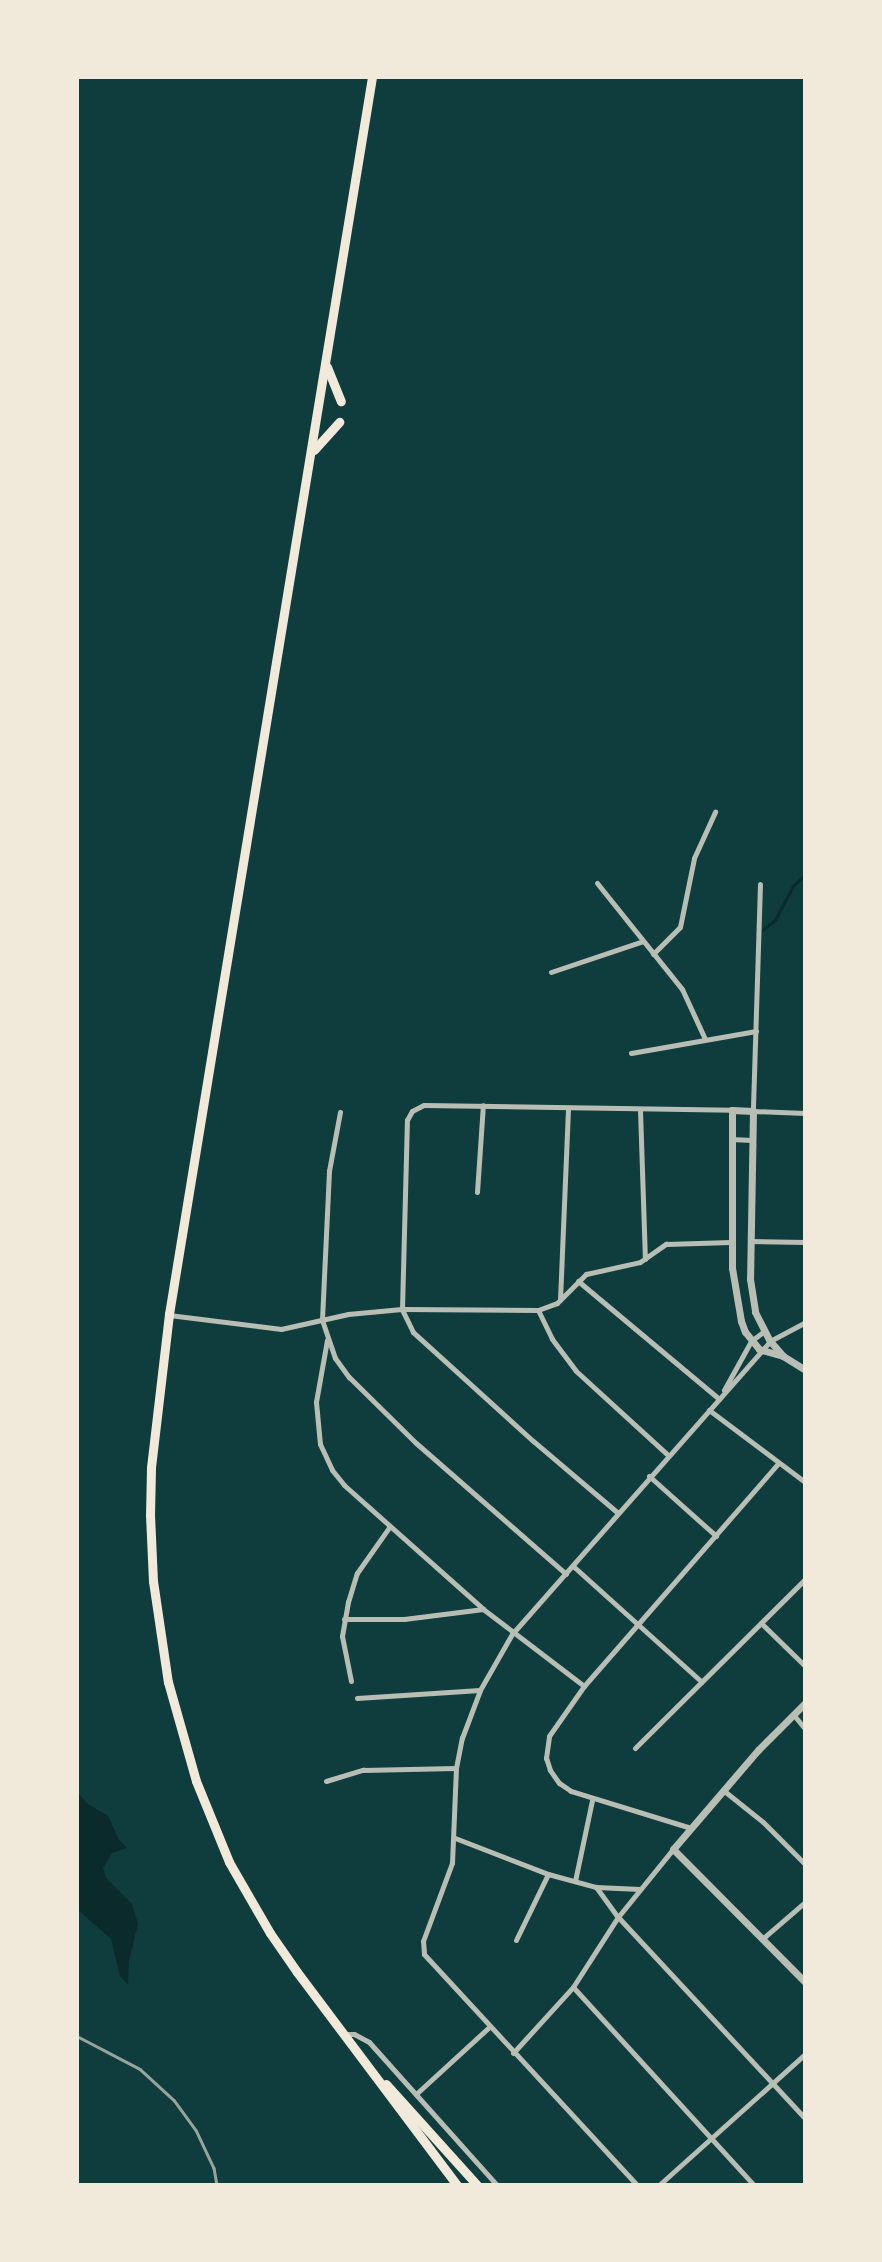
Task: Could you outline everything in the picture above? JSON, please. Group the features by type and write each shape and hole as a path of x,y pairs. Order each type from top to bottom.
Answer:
{"highway":[{"path":"372,77 169,1314 151,1468 150,1515 159,1636 177,1722 213,1824 242,1889 270,1933 343,2034 457,2185"},
{"path":"326,361 341,401"},
{"path":"311,454 340,422"},
{"path":"350,2043 477,2185"}],"street":[{"path":"653,954 680,927 694,858 715,812"},
{"path":"597,883 686,996 705,1039"},
{"path":"760,884 752,1111 752,1299 763,1332 783,1356 805,1370"},
{"path":"551,972 643,941"},
{"path":"631,1053 756,1031"},
{"path":"618,1513 430,1350 413,1332 402,1309 407,1120 412,1111 424,1105 805,1113"},
{"path":"477,1192 483,1105"},
{"path":"560,1300 568,1108"},
{"path":"640,1110 645,1259"},
{"path":"732,1110 731,1242 741,1321 751,1341 762,1351 783,1356"},
{"path":"340,1112 329,1171 322,1320 327,1340 341,1367 416,1443 566,1574"},
{"path":"731,1139 752,1140"},
{"path":"750,1241 805,1242"},
{"path":"169,1314 281,1329 322,1320 402,1309 538,1310 560,1300 578,1281 593,1272 620,1268 645,1259 666,1244 731,1242"},
{"path":"578,1281 719,1399"},
{"path":"538,1310 552,1339 576,1371 668,1455"},
{"path":"637,2185 488,2028 427,1959 423,1941 448,1880 455,1838 456,1768 462,1738 480,1690 512,1634 770,1341 805,1322"},
{"path":"719,1399 751,1341 763,1332"},
{"path":"327,1340 316,1402 320,1444 332,1470 344,1485 390,1527 512,1634 584,1686"},
{"path":"709,1410 805,1482"},
{"path":"691,1828 592,1800 559,1783 546,1758 552,1728 584,1686 778,1464"},
{"path":"649,1476 716,1536"},
{"path":"351,1681 342,1636 344,1619 357,1573 390,1527"},
{"path":"573,1566 702,1682"},
{"path":"635,1748 805,1579"},
{"path":"344,1619 404,1619 483,1609"},
{"path":"761,1623 805,1667"},
{"path":"357,1698 480,1690"},
{"path":"513,2053 573,1987 618,1917 673,1849 723,1790 805,1703"},
{"path":"793,1714 805,1729"},
{"path":"326,1781 363,1770 456,1768"},
{"path":"723,1790 764,1822 805,1864"},
{"path":"575,1881 592,1800"},
{"path":"455,1838 548,1874 596,1886 640,1889"},
{"path":"673,1849 805,1982"},
{"path":"516,1941 548,1874"},
{"path":"596,1886 618,1917 805,2118"},
{"path":"762,1939 805,1902"},
{"path":"573,1987 754,2185"},
{"path":"416,2094 488,2028"},
{"path":"343,2034 354,2034 369,2042 497,2185"},
{"path":"659,2185 805,2054"}],"water":[{"path":"77,1792 88,1804 108,1816 119,1840 127,1848 112,1853 103,1868 106,1878 132,1904 138,1924 129,1961 128,1985 120,1976 111,1939 77,1909"}],"waterway":[{"path":"763,930 775,920 793,886 805,875"}],"railway":[{"path":"77,2036 140,2069 174,2100 196,2130 214,2168 217,2185"}]}
